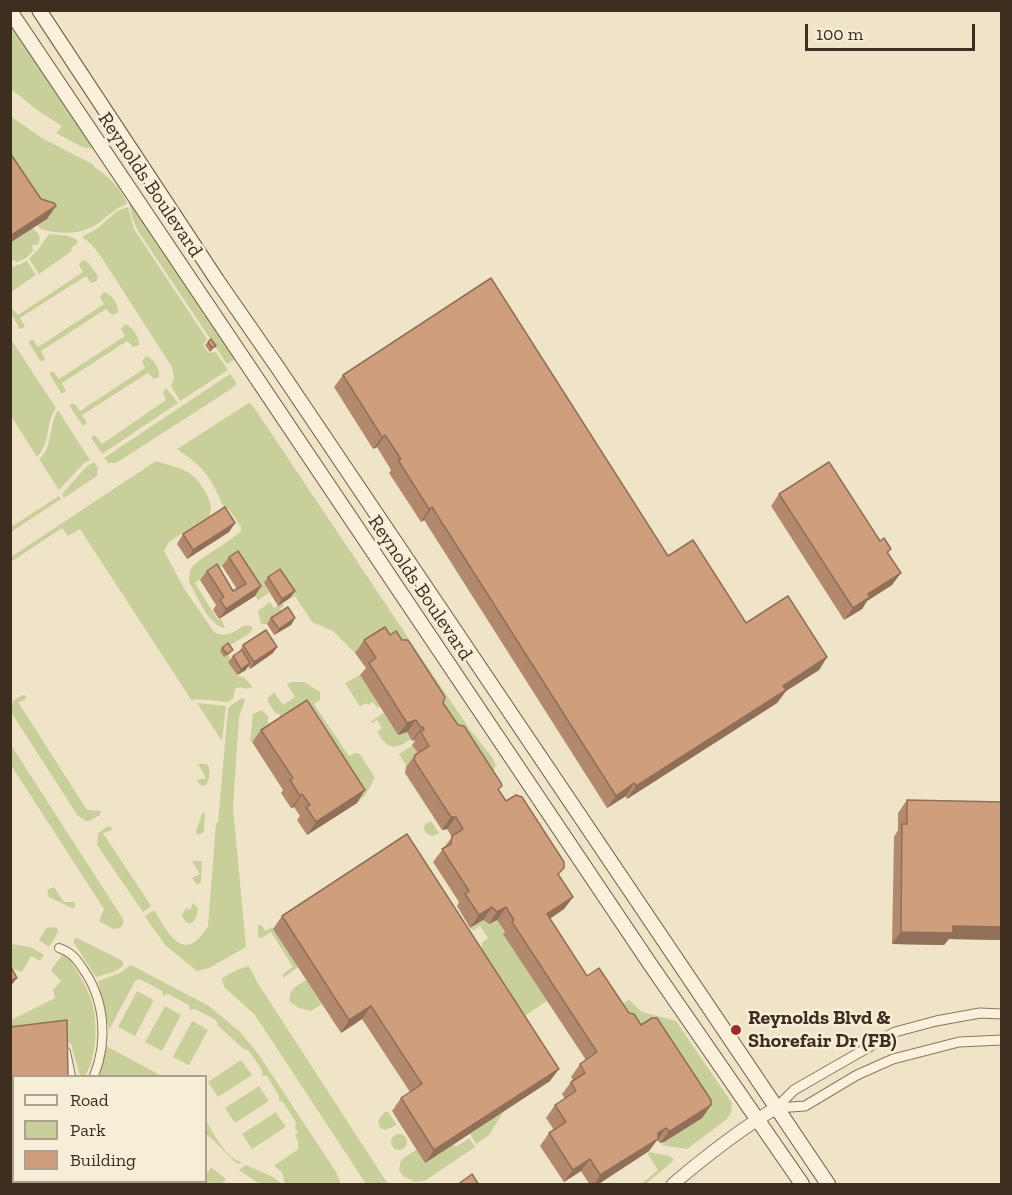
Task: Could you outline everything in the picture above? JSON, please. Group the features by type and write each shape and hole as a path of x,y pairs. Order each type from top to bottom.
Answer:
{"main road":[{"name":"Reynolds Boulevard","path":"39,10 217,280 279,368 828,1185"},
{"name":"Reynolds Boulevard","path":"10,11 264,392 802,1185"}],"street":[{"path":"59,948 73,955 88,976 99,1003 102,1037 101,1053 95,1075"},
{"path":"673,1185 706,1156 776,1108 794,1090 895,1032 980,1013 1002,1014"},
{"path":"776,1108 805,1106 857,1075 893,1059 959,1042 1002,1040"},
{"path":"64,1045 71,1075"}],"green space":[{"path":"10,22 93,149 82,147 56,133 62,126 11,89"},
{"path":"10,116 42,138 94,165 118,188 127,204 100,222 79,232 64,233 41,229 37,225 47,218 11,179"},
{"path":"128,198 235,359 227,364 138,231"},
{"path":"128,207 134,229 207,339 203,345 209,353 216,352 228,370 180,401 171,386 174,378 172,367 100,255 82,237 98,228 117,211"},
{"path":"32,228 39,235 38,245 32,245 33,251 26,258 17,262 11,261 11,243"},
{"path":"49,234 69,236 77,240 77,244 71,248 72,251 39,274 29,259"},
{"path":"83,260 88,262 98,276 97,281 91,283 86,276 20,318 25,327 20,329 11,314 11,307 18,315 83,272 79,265"},
{"path":"27,261 36,275 11,292 11,268"},
{"path":"104,292 118,307 118,313 112,315 106,309 41,351 45,359 41,362 29,341 33,340 38,347 104,304 100,297"},
{"path":"125,324 135,333 139,345 133,347 127,341 62,383 66,391 62,394 50,372 54,372 59,379 125,336 121,329"},
{"path":"10,338 56,408 50,420 44,446 37,457 11,416"},
{"path":"146,356 156,365 159,377 154,379 148,373 82,415 87,423 83,426 70,407 71,404 75,404 80,411 145,368 142,361"},
{"path":"230,374 237,384 231,389 116,463 108,463 104,458"},
{"path":"166,388 178,403 102,454 92,436 95,435 102,444 166,400 163,392"},
{"path":"249,403 409,639 401,644 355,653 333,631 312,622 295,596 291,598 276,576 264,583 269,593 258,600 231,560 195,583 225,628 214,622 204,611 190,584 191,570 198,562 241,531 241,527 228,508 224,508 206,474 177,449"},
{"path":"58,410 90,460 84,463 59,490 39,459 47,448"},
{"path":"156,461 191,474 201,485 210,505 209,516 169,542 164,551 185,590 214,632 227,634 245,625 253,627 250,633 227,647 231,661 229,663 237,675 245,678 252,687 235,689 233,699 228,702 195,699 192,701 80,529 68,536 62,528 11,562 11,557"},
{"path":"94,462 98,468 97,476 64,498 62,494 87,466"},
{"path":"59,496 61,499 11,532 11,527"},
{"path":"270,602 274,608 282,603 284,606 280,609 283,613 267,624 261,624 258,611"},
{"path":"410,641 471,731 492,757 496,765 492,773 397,646"},
{"path":"362,674 361,677 380,706 377,708 373,702 360,707 345,683"},
{"path":"304,682 320,692 320,700 314,704 349,756 360,754 375,778 366,794 357,803 298,713 284,722 268,702 268,698 274,692 283,705 295,697 287,684"},
{"path":"23,695 26,696 25,700 18,702 87,810 101,811 100,815 86,821 78,816 11,712 13,702"},
{"path":"243,698 245,700 239,717 233,807 246,947 209,968 197,971 165,945 145,916 154,910 171,936 184,945 192,944 208,926 228,709"},
{"path":"197,703 226,706 222,741"},
{"path":"262,710 269,718 267,720 273,729 250,742 253,714"},
{"path":"384,713 398,735 407,732 411,739 396,747 388,745 377,732 382,728 377,720 372,723 371,721"},
{"path":"11,745 123,919 120,928 113,929 99,921 104,909 11,765"},
{"path":"413,745 420,758 407,767 399,754"},
{"path":"198,764 208,766 209,778 205,786 200,785 197,780 206,778"},
{"path":"205,812 204,832 198,835 196,832 202,813"},
{"path":"431,821 439,833 433,836 427,834 424,829 425,824"},
{"path":"108,826 112,830 103,833 151,906 143,912 97,845 98,833"},
{"path":"192,861 202,861 201,882 197,885 192,878 200,874"},
{"path":"54,887 64,902 75,902 75,907 72,908 49,897 47,890"},
{"path":"193,903 198,908 198,913 195,920 190,923 184,920 182,915 186,908 190,910"},
{"path":"483,920 489,924 497,920 547,1001 517,1021 474,954 482,948 482,943 488,938 480,926 474,930 470,929"},
{"path":"258,925 266,931 272,927 298,967 283,978 283,974 293,967 271,932 262,938 258,937"},
{"path":"46,928 57,928 58,932 49,947 39,940"},
{"path":"74,938 123,961 123,966 114,972 96,977 74,943"},
{"path":"11,944 30,947 44,955 40,961 31,956 22,972 11,968"},
{"path":"63,954 68,956 84,984 92,1002 95,1020 94,1050 86,1075 79,1073 71,1044 65,1040 15,1075 12,1075 11,1184 11,1020 55,998 53,990 61,981 51,970"},
{"path":"131,965 209,1006 241,1033 259,1055 336,1172 341,1184 285,1184 282,1172 274,1166 298,1149 295,1135 298,1133 295,1128 296,1122 283,1102 279,1101 279,1096 267,1076 262,1075 262,1070 249,1051 218,1026 216,1020 195,1009 190,1010 189,1005 168,994 163,996 162,991 140,979 135,981 109,1030 98,981 120,973"},
{"path":"249,966 257,982 388,1184 366,1184 255,1015 224,987 222,979"},
{"path":"306,980 322,1004 311,1011 299,1008 290,1002 292,991"},
{"path":"137,991 154,1000 135,1036 118,1027"},
{"path":"629,1000 642,1012 676,1021 732,1103 731,1113 727,1119 687,1149 661,1145 703,1115 644,1030 621,1005"},
{"path":"165,1006 181,1015 162,1051 145,1042"},
{"path":"192,1021 208,1030 189,1065 173,1057"},
{"path":"106,1046 160,1075 98,1075"},
{"path":"241,1060 252,1075 218,1097 208,1082"},
{"path":"259,1086 269,1101 235,1123 225,1108"},
{"path":"504,1111 489,1135 476,1144 470,1134"},
{"path":"276,1112 286,1127 252,1149 242,1134"},
{"path":"385,1112 388,1112 397,1125 385,1130 380,1128 378,1120"},
{"path":"207,1123 226,1151 242,1162 238,1164 207,1135"},
{"path":"399,1134 407,1142 399,1150 391,1142"},
{"path":"469,1138 475,1147 426,1180 415,1182 403,1176 399,1170 401,1160 417,1149 453,1144 456,1147"},
{"path":"649,1152 670,1156 674,1160 646,1184 641,1184 658,1170"},
{"path":"246,1165 273,1177 282,1184 260,1184 239,1170"},
{"path":"211,1167 226,1179 222,1184 198,1184 207,1183 207,1173"}],"building":[{"path":"10,153 41,199 54,203 56,206 10,236"},
{"path":"491,278 668,556 693,540 746,623 788,596 827,657 783,686 786,690 636,786 634,783 616,796 432,507 429,509 398,460 401,459 385,435 382,437 343,375"},
{"path":"211,339 216,346 212,348 208,342"},
{"path":"829,462 880,541 884,538 891,549 887,552 901,573 868,594 870,597 853,608 779,494"},
{"path":"225,507 235,523 193,550 183,534"},
{"path":"238,551 261,586 226,609 220,600 224,597 207,571 217,564 233,591 246,584 229,557"},
{"path":"280,569 295,591 282,599 268,577"},
{"path":"288,607 295,618 279,629 271,618"},
{"path":"385,627 390,635 396,631 402,640 408,640 445,697 443,703 458,725 464,726 501,783 502,786 498,789 506,801 516,795 522,797 564,862 564,868 558,874 573,897 547,914 587,976 599,968 629,1013 634,1014 641,1025 652,1018 657,1018 711,1100 711,1105 672,1130 669,1131 666,1128 658,1133 658,1139 600,1175 590,1159 573,1170 549,1133 566,1122 555,1105 576,1091 571,1082 585,1073 580,1064 597,1052 512,922 514,920 506,907 497,912 492,907 479,915 465,894 469,891 442,849 451,844 452,836 463,829 456,817 451,817 414,760 415,755 429,746 421,732 424,730 423,727 421,728 416,720 407,723 369,663 376,658 364,640"},
{"path":"266,630 277,647 254,662 243,645"},
{"path":"228,643 233,650 227,654 222,648"},
{"path":"242,650 250,663 241,669 233,656"},
{"path":"307,700 365,790 316,822 306,807 310,805 302,794 300,796 290,780 293,778 261,730"},
{"path":"907,800 1002,802 1002,927 953,926 953,933 901,932 902,824 907,824"},
{"path":"407,834 559,1069 434,1150 401,1098 422,1084 371,1006 349,1020 282,916"},
{"path":"10,965 17,978 10,981"},
{"path":"67,1020 68,1075 12,1075 12,1183 36,1183 35,1185 10,1185 10,1027"},
{"path":"472,1174 479,1185 457,1185"}],"place":[{"name":"Reynolds Blvd & Shorefair Dr (FB)","path":"736,1030"}]}
